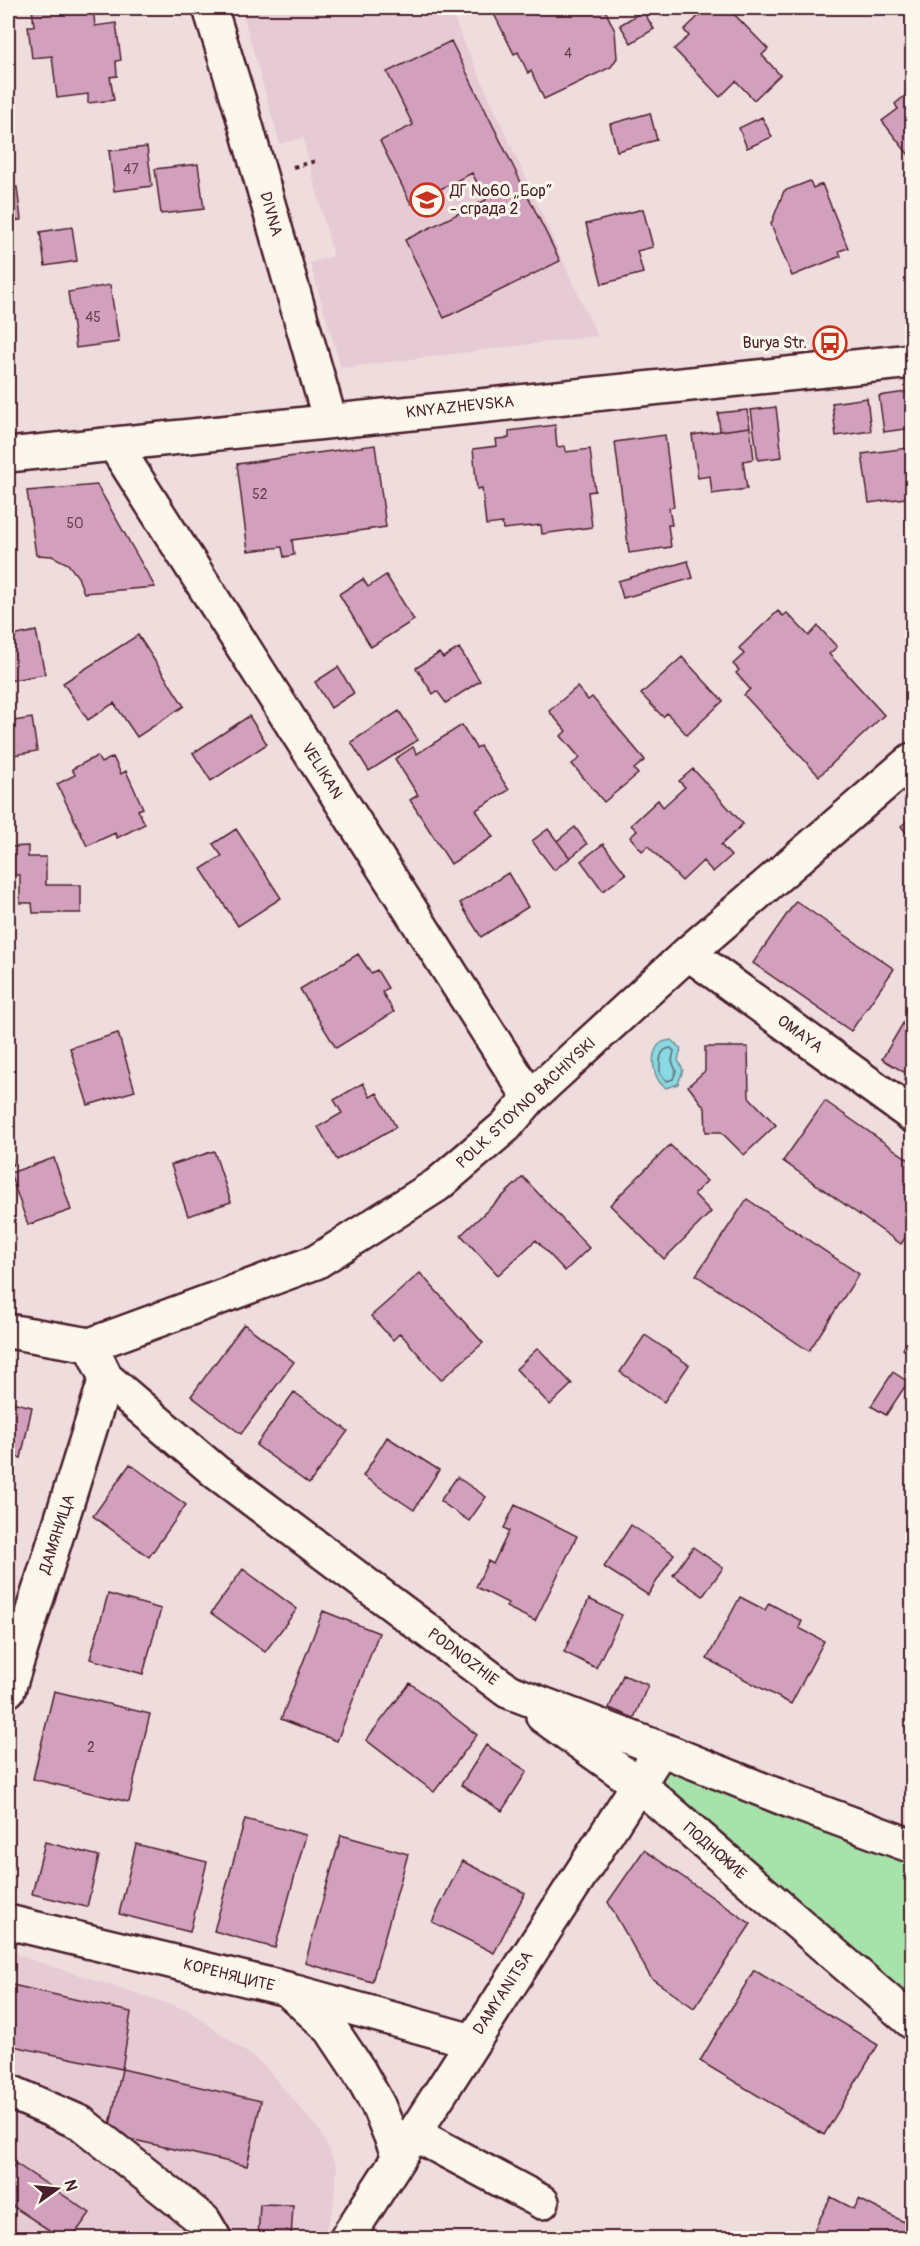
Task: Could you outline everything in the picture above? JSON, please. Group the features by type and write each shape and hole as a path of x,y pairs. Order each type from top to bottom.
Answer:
{"street":[{"name":"DIVNA","path":"210,8 330,421"},
{"name":"KNYAZHEVSKA","path":"8,455 912,361"},
{"name":"VELIKAN","path":"114,444 530,1098"},
{"name":"POLK. STOYNO BACHIYSKI","path":"8,1331 90,1345 316,1262 437,1185 506,1126 530,1098 688,953 912,760"},
{"name":"OMAYA","path":"688,953 912,1115"},
{"name":"PODNOZHIE","path":"90,1345 106,1378 216,1472 508,1691 912,1846"},
{"name":"ДАМЯНИЦА","path":"8,1690 106,1378"},
{"name":"ПОДНОЖИЕ","path":"508,1691 638,1784 912,2022"},
{"name":"DAMYANITSA","path":"347,2238 661,1749"},
{"name":"КОРЕНЯЦИТЕ","path":"8,1922 287,1989 331,2030 359,2071 378,2105 406,2144"},
{"path":"287,1989 472,2041"},
{"path":"8,2091 81,2123 204,2221 214,2238"},
{"path":"406,2144 542,2202"}],"shaded area":[{"name":"ДГ №60 „Бор“ - сграда 2","path":"241,8 449,8 597,336 341,368 310,263 333,256 303,138 280,144"},
{"path":"8,1952 188,2010 263,2064 320,2131 337,2167 333,2210 322,2238 8,2238"}],"green space":[{"path":"661,1749 912,1846 912,2022 638,1784"}],"water":[{"path":"671,1040 681,1049 678,1060 683,1070 678,1084 666,1088 655,1073 653,1060 654,1053 662,1042"}],"building":[{"path":"32,8 93,8 95,26 116,23 121,60 116,61 117,76 110,77 114,100 88,103 88,94 57,98 52,56 32,58 28,26 34,26"},
{"path":"491,8 604,8 615,31 617,58 611,67 544,99 531,71 528,73 518,52 514,54"},
{"path":"707,8 728,8 768,49 762,55 780,75 754,100 736,81 720,97 674,49 689,36 684,30"},
{"path":"643,11 654,29 631,43 620,25"},
{"path":"451,41 560,261 444,318 405,240 486,200 472,173 411,204 380,141 413,125 387,72"},
{"path":"912,90 912,159 882,121 898,109 895,104"},
{"path":"650,113 657,140 617,151 610,124"},
{"path":"762,117 772,137 747,148 739,128"},
{"path":"147,147 152,186 114,191 109,151"},
{"path":"198,164 204,209 161,214 155,169"},
{"path":"810,181 813,188 822,184 848,248 839,251 841,256 792,276 771,224 784,191"},
{"path":"17,187 21,220 9,221 12,246 8,246 8,188"},
{"path":"643,209 653,247 637,251 643,273 602,284 586,224"},
{"path":"912,220 912,261 906,221"},
{"path":"72,227 77,261 45,266 40,232"},
{"path":"110,285 119,342 76,348 68,292"},
{"path":"912,391 912,428 884,432 879,396"},
{"path":"867,398 871,431 836,436 832,403"},
{"path":"776,407 782,457 758,460 751,410"},
{"path":"747,410 750,427 720,431 718,413"},
{"path":"555,425 557,447 565,446 566,452 590,449 595,491 588,492 592,527 542,534 541,525 503,529 502,523 486,525 482,488 477,489 473,449 497,446 496,439 509,438 509,431"},
{"path":"750,427 754,459 743,461 747,489 712,494 710,476 698,478 692,435"},
{"path":"665,435 674,507 669,508 672,525 668,525 671,547 629,553 615,442"},
{"path":"375,445 386,527 292,540 294,555 284,557 282,547 248,551 237,464"},
{"path":"908,448 912,497 869,503 862,454"},
{"path":"97,485 155,587 84,593 78,577 68,564 52,556 36,555 27,491"},
{"path":"688,561 693,578 623,598 618,581"},
{"path":"386,575 414,620 371,647 339,594 363,579 368,587"},
{"path":"778,611 783,616 787,613 809,636 818,626 837,647 829,654 884,715 819,776 744,695 750,689 736,673 739,670 733,664 744,654 739,648"},
{"path":"36,631 45,674 8,681 8,637"},
{"path":"138,635 184,706 137,737 114,703 88,720 63,683"},
{"path":"459,648 480,681 446,703 437,691 433,694 416,668 439,653 443,658"},
{"path":"682,657 723,701 687,735 667,713 663,717 641,694"},
{"path":"338,667 354,693 331,708 315,682"},
{"path":"577,687 588,700 592,697 645,760 634,769 638,774 604,802 572,764 580,758 561,736 566,731 549,711"},
{"path":"399,711 418,740 369,771 351,742"},
{"path":"249,716 267,744 211,781 193,753"},
{"path":"32,718 37,751 8,756 8,722"},
{"path":"462,725 476,748 480,746 509,790 476,810 493,837 451,864 410,800 418,795 395,759 413,747 417,754"},
{"path":"97,756 101,763 113,757 121,774 126,771 143,808 138,810 145,824 117,838 115,833 87,846 57,784 75,775 72,769"},
{"path":"693,769 743,824 721,845 731,856 713,872 703,861 682,881 648,846 642,851 630,837 637,831 631,825 658,800 663,807 685,787 679,781"},
{"path":"912,817 912,840 901,826"},
{"path":"575,827 587,844 570,858 557,841"},
{"path":"236,829 281,898 238,926 201,869 222,856 213,844"},
{"path":"548,829 570,858 554,870 532,841"},
{"path":"603,844 626,874 603,891 581,861"},
{"path":"28,846 28,857 46,857 46,885 81,885 81,913 33,913 32,903 20,903 20,875 8,875 8,847"},
{"path":"508,873 528,907 481,937 460,903"},
{"path":"796,901 894,969 851,1031 753,963"},
{"path":"358,954 371,973 377,970 388,988 382,992 394,1012 336,1048 300,989"},
{"path":"912,1008 912,1077 882,1059"},
{"path":"118,1033 135,1091 88,1105 70,1048"},
{"path":"705,1047 748,1047 749,1097 776,1125 744,1155 721,1132 706,1132 705,1108 688,1086 705,1071"},
{"path":"363,1083 370,1097 377,1093 396,1127 337,1160 318,1127 342,1113 334,1100"},
{"path":"825,1101 912,1162 912,1228 901,1244 783,1161"},
{"path":"8,1138 13,1165 8,1166"},
{"path":"670,1145 707,1181 694,1194 711,1212 664,1259 610,1205"},
{"path":"214,1151 231,1202 188,1216 171,1165"},
{"path":"54,1158 71,1210 28,1225 10,1173"},
{"path":"523,1177 589,1248 565,1271 536,1240 498,1275 461,1235"},
{"path":"747,1199 859,1274 809,1351 696,1275"},
{"path":"420,1273 483,1343 441,1380 400,1333 393,1340 371,1316"},
{"path":"244,1324 294,1362 241,1434 191,1396"},
{"path":"645,1335 689,1365 664,1402 620,1372"},
{"path":"912,1335 912,1356 903,1349"},
{"path":"538,1348 572,1384 550,1405 516,1369"},
{"path":"893,1372 908,1382 886,1415 871,1406"},
{"path":"294,1392 348,1431 309,1484 256,1445"},
{"path":"8,1401 32,1407 21,1458 8,1455"},
{"path":"387,1437 439,1470 414,1510 363,1476"},
{"path":"130,1464 186,1505 149,1557 93,1516"},
{"path":"457,1477 486,1497 469,1521 440,1501"},
{"path":"515,1505 577,1536 535,1621 506,1607 508,1603 476,1587 488,1561 493,1564 509,1531 504,1528"},
{"path":"631,1525 674,1554 648,1595 604,1567"},
{"path":"693,1547 723,1568 703,1596 673,1575"},
{"path":"243,1569 297,1609 265,1652 211,1613"},
{"path":"108,1594 161,1609 143,1674 90,1659"},
{"path":"740,1597 765,1610 769,1603 802,1621 799,1628 824,1641 791,1704 707,1659"},
{"path":"589,1599 622,1615 596,1668 564,1652"},
{"path":"323,1611 379,1633 337,1741 281,1719"},
{"path":"623,1675 648,1685 634,1718 609,1708"},
{"path":"410,1683 477,1735 434,1792 366,1740"},
{"path":"54,1691 150,1714 129,1802 33,1779"},
{"path":"486,1745 527,1771 502,1811 461,1785"},
{"path":"245,1819 306,1835 275,1948 214,1931"},
{"path":"341,1835 408,1854 372,1982 305,1963"},
{"path":"45,1842 99,1856 87,1907 32,1894"},
{"path":"136,1844 207,1862 190,1932 119,1914"},
{"path":"644,1850 751,1924 694,2008 651,1978 608,1902"},
{"path":"462,1861 525,1893 494,1953 432,1922"},
{"path":"754,1970 878,2045 824,2135 700,2061"},
{"path":"8,1984 131,2012 122,2069 8,2045"},
{"path":"122,2069 261,2101 247,2166 108,2134"},
{"path":"15,2163 90,2213 72,2238 61,2238 8,2203 8,2175"},
{"path":"831,2197 854,2209 859,2199 912,2226 912,2238 810,2238"},
{"path":"260,2204 293,2205 291,2238 258,2238"}],"place":[{"name":"ДГ №60 „Бор“ - сграда 2","path":"427,200"},
{"name":"Burya Str.","path":"830,343"}]}
